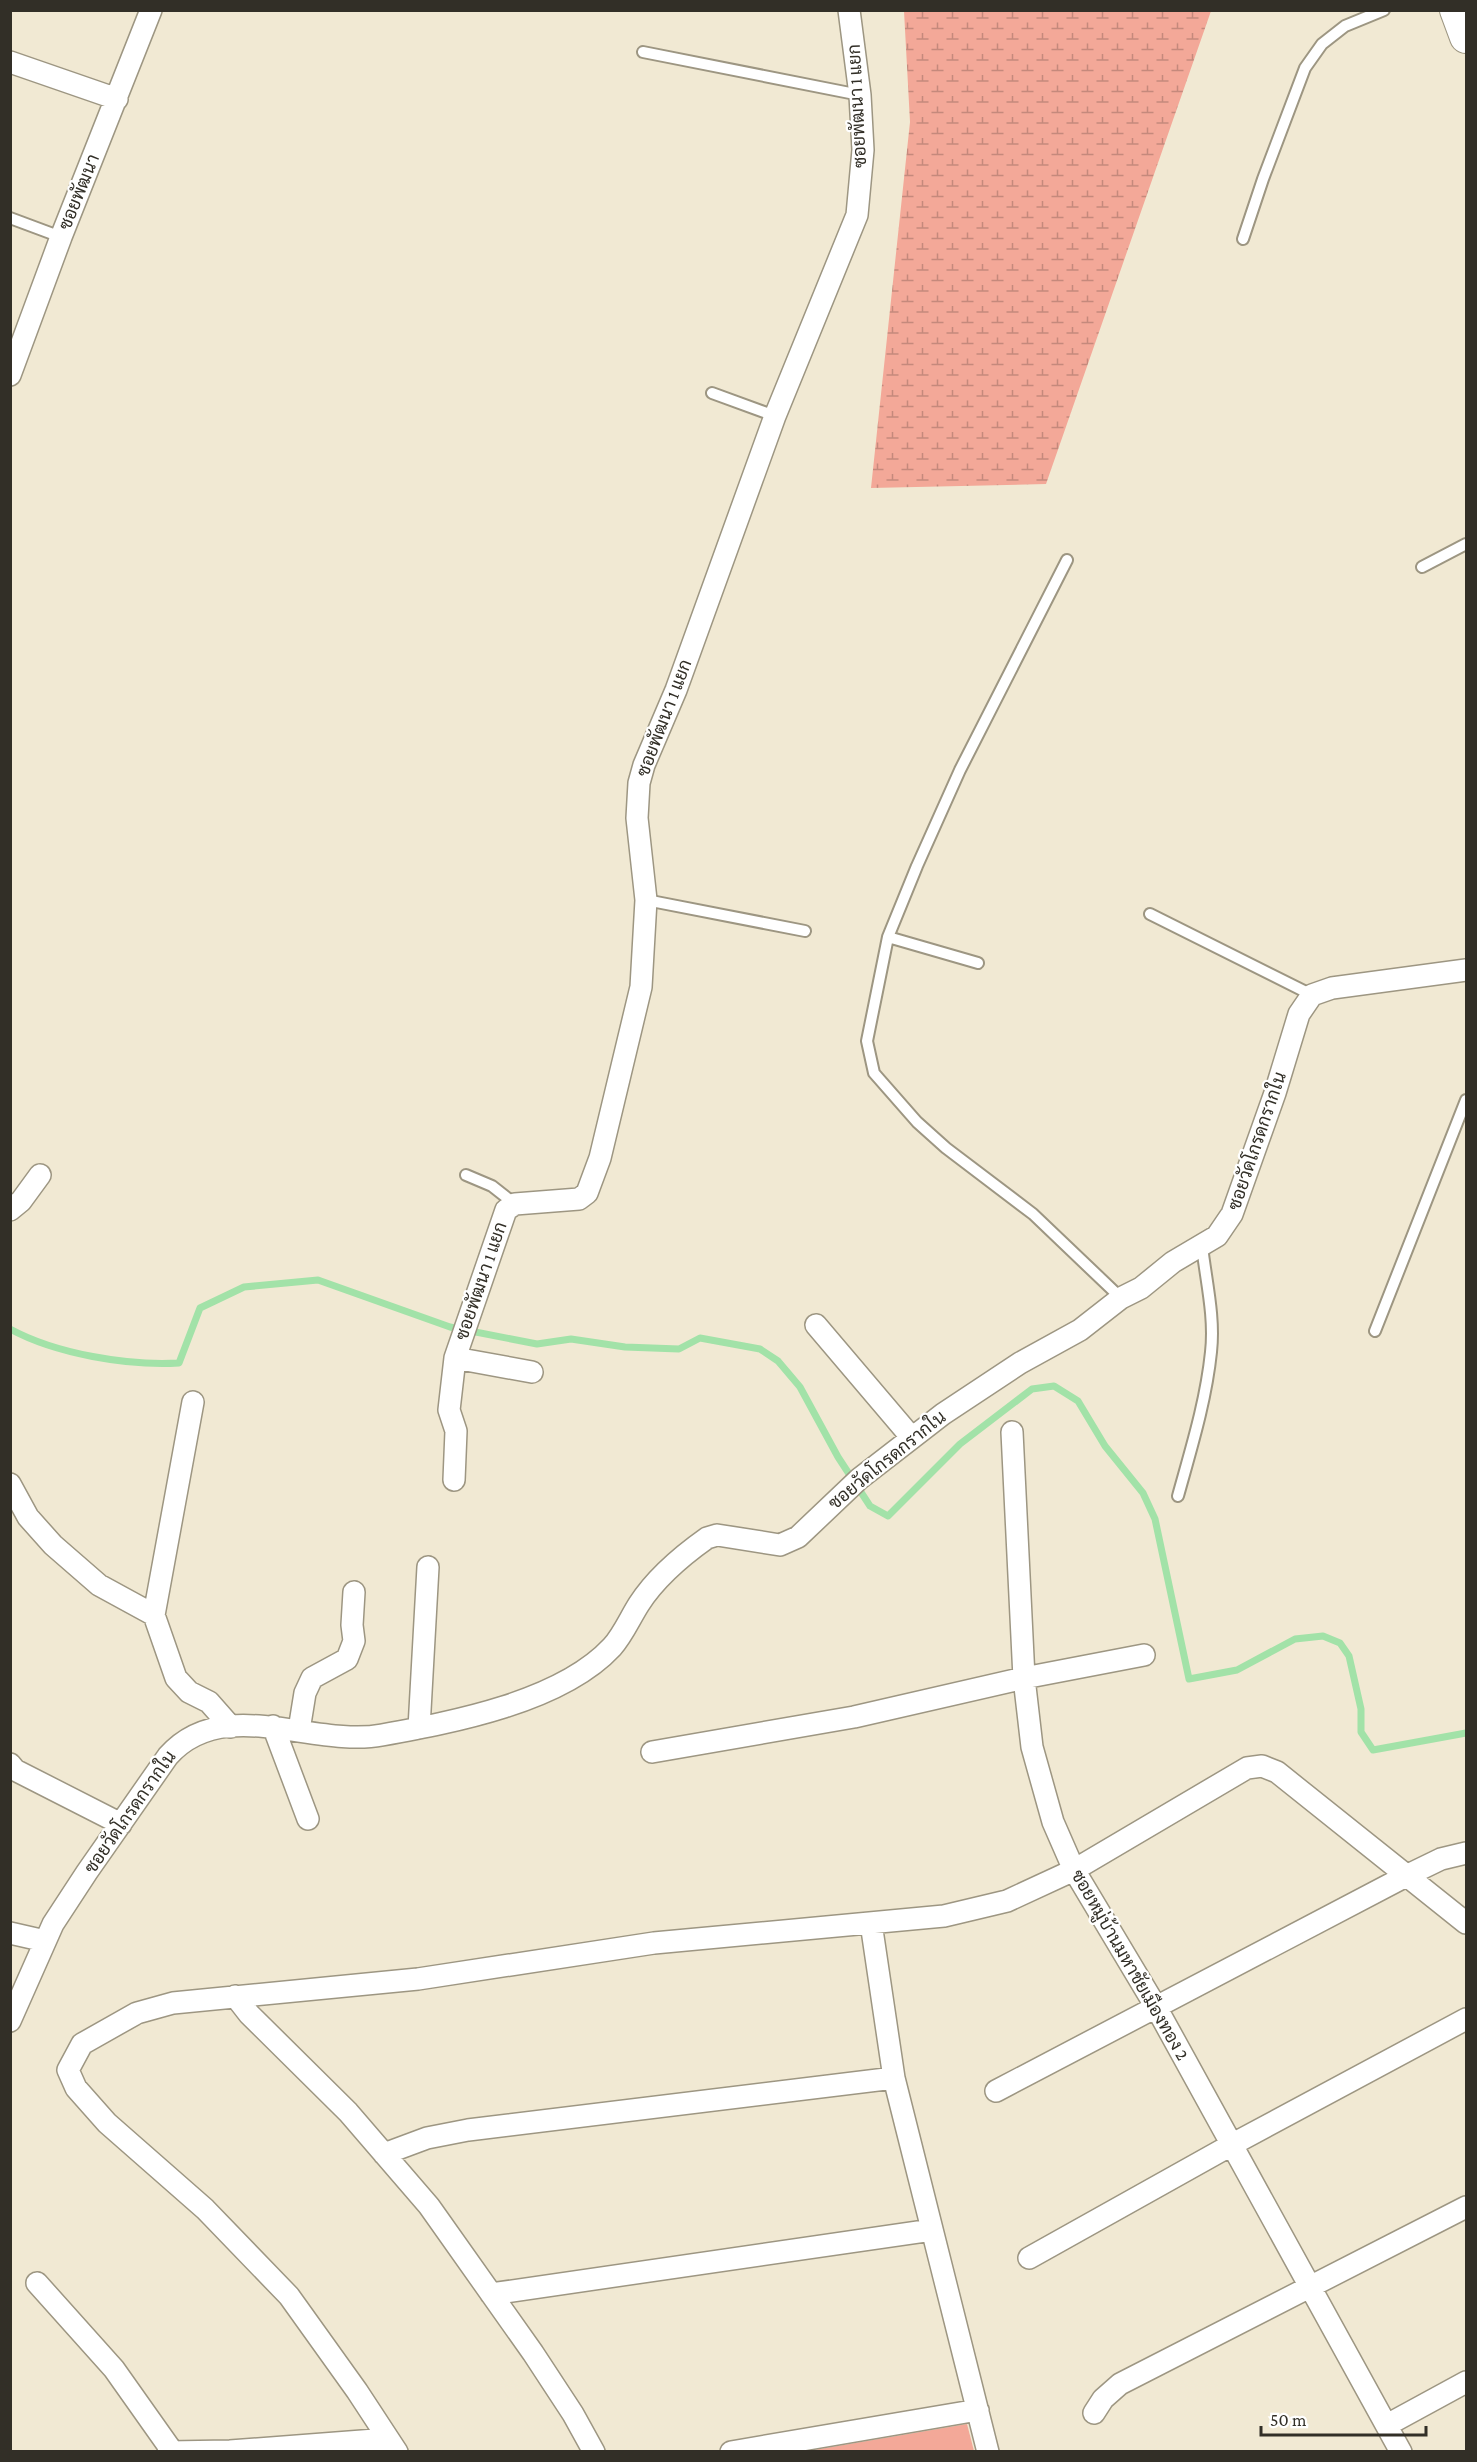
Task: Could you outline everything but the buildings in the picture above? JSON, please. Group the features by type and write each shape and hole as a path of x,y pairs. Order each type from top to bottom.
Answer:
{"main road":[{"path":"1456,10 1467,37"}],"street":[{"name":"ซอยพัฒนา","path":"10,375 61,237 151,10"},
{"name":"ซอยพัฒนา 1 แยก","path":"454,1480 456,1431 449,1410 455,1358 506,1210 515,1204 579,1199 587,1193 600,1158 640,987 646,900 637,818 639,783 775,416 858,215 863,150 860,95 849,10"},
{"path":"10,62 117,99"},
{"path":"1312,995 1332,988 1467,970"},
{"name":"ซอยวัดโกรดกรากใน","path":"10,2021 53,1924 87,1872 179,1743 207,1729 231,1727 273,1726 347,1737 378,1736 456,1721 508,1704 584,1672 615,1644 650,1589 707,1538 717,1535 780,1545 790,1542 807,1529 859,1479 994,1379 1080,1330 1121,1298 1141,1288 1173,1262 1217,1236 1232,1214 1275,1093 1299,1014 1312,995"},
{"path":"10,1210 21,1201 40,1176"},
{"path":"816,1325 912,1438"},
{"path":"455,1358 532,1372"},
{"path":"194,1402 154,1615 176,1678 189,1692 209,1702 231,1727"},
{"name":"ซอยหมู่บ้านมหาชัยเมืองทอง 2","path":"1012,1432 1024,1678 1032,1747 1053,1822 1074,1870 1156,2007 1401,2451"},
{"path":"10,1485 28,1517 52,1545 99,1585 154,1615"},
{"path":"419,1728 428,1567"},
{"path":"299,1730 305,1693 312,1678 346,1659 354,1641 352,1625 354,1592"},
{"path":"652,1752 854,1717 1024,1678 1144,1655"},
{"path":"273,1726 308,1819"},
{"path":"10,1764 15,1770 121,1824"},
{"path":"392,2445 289,2296 205,2209 107,2122 76,2088 68,2070 82,2044 137,2013 173,2003 418,1979 654,1943 944,1916 1007,1901 1074,1870 1247,1768 1262,1766 1277,1772 1467,1923"},
{"path":"996,2091 1406,1876 1441,1859 1467,1853"},
{"path":"871,1923 894,2078 988,2451"},
{"path":"10,1934 45,1941"},
{"path":"235,1996 249,2014 348,2112 429,2206 573,2414 594,2451"},
{"path":"1029,2258 1233,2144 1467,2019"},
{"path":"384,2154 427,2138 468,2130 894,2078"},
{"path":"1094,2413 1103,2399 1120,2384 1467,2206"},
{"path":"491,2294 932,2230"},
{"path":"37,2283 114,2369 170,2451 392,2445"},
{"path":"1387,2425 1467,2382"},
{"path":"731,2451 978,2410"}],"lane":[{"path":"1243,239 1305,68 1322,44 1360,14 1384,10"},
{"path":"643,52 860,95"},
{"path":"10,218 61,237"},
{"path":"712,393 775,416"},
{"path":"1422,567 1467,544"},
{"path":"1066,560 960,770 917,866 888,937 867,1041 874,1073 917,1122 946,1148 1033,1214 1121,1298"},
{"path":"646,900 805,931"},
{"path":"1150,914 1312,995"},
{"path":"888,937 978,963"},
{"path":"1375,1331 1467,1100"},
{"path":"466,1175 492,1186 515,1204"},
{"path":"1178,1496 1200,1415 1211,1351 1211,1314 1202,1246"}],"green space":[{"path":"904,11 1211,11 1046,484 871,488 910,122"},
{"path":"967,2424 974,2451 808,2451"}],"waterway":[{"path":"10,1329 28,1338 70,1352 115,1360 179,1363 200,1308 244,1287 318,1280 450,1327 537,1344 571,1339 625,1347 679,1349 700,1338 760,1349 778,1361 800,1387 838,1457 870,1506 888,1516 960,1444 1032,1389 1054,1386 1078,1401 1105,1446 1143,1493 1155,1519 1189,1679 1237,1670 1295,1639 1323,1636 1340,1643 1349,1656 1361,1709 1361,1732 1373,1750 1466,1733"}]}
